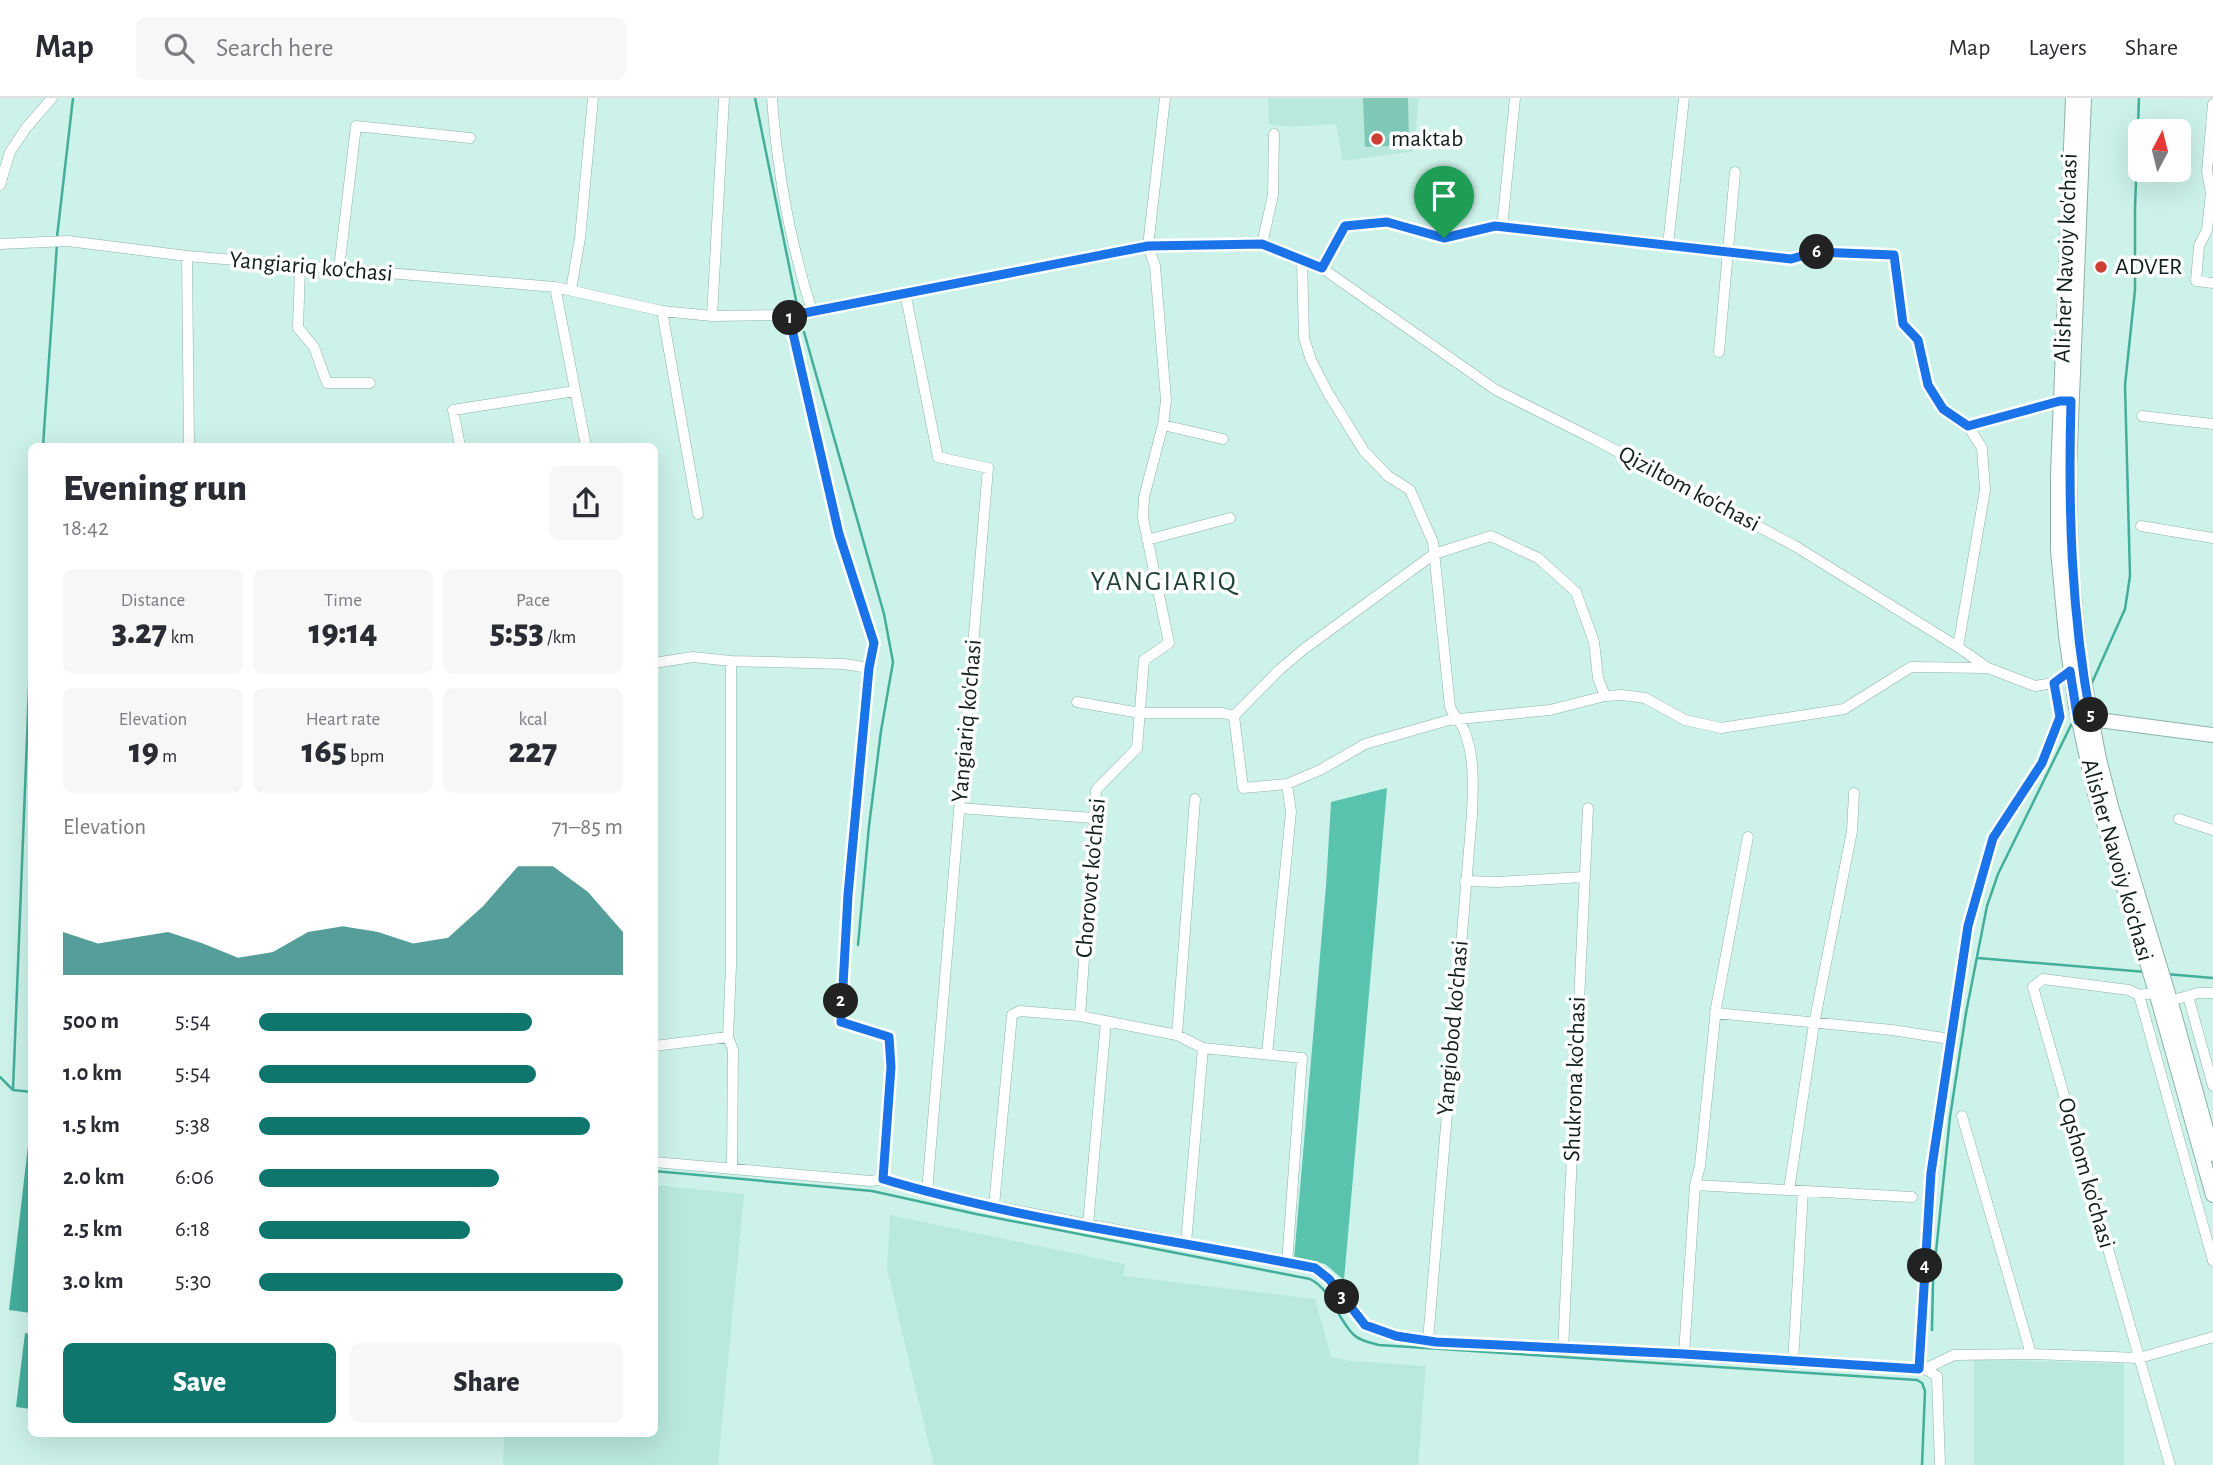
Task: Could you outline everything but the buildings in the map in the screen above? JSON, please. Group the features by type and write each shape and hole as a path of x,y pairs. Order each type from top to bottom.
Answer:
{"main road":[{"name":"Alisher Navoiy ko'chasi","path":"2073,98 2069,318 2058,550 2084,707 2151,956 2213,1154"},
{"name":"Alisher Navoiy ko'chasi","path":"2069,318 2084,98"},
{"name":"Alisher Navoiy ko'chasi","path":"2076,669 2084,707"},
{"path":"2084,707 2213,735"},
{"name":"Alisher Navoiy ko'chasi","path":"2163,993 2213,1195"}],"street":[{"path":"0,185 10,152 26,128 52,98"},
{"path":"571,290 580,238 593,98"},
{"path":"712,316 724,98"},
{"path":"772,98 780,173 798,261 812,312 1148,246 1262,244 1273,195 1275,134"},
{"path":"1165,98 1148,246 1156,265 1166,400 1163,425 1144,497 1143,518 1147,540 1230,518"},
{"path":"1502,227 1515,98"},
{"path":"1668,245 1684,98"},
{"path":"2213,104 2207,171 2212,193 2210,231 2199,246 2196,281 2213,283"},
{"path":"339,269 356,126 470,138"},
{"path":"1719,352 1735,172"},
{"path":"1322,268 1345,226 1387,222 1444,238 1495,226 1791,259 1816,252 1894,255 1903,324 1918,340 1928,385 1943,409 1968,426 1982,448 1986,490 1958,647"},
{"name":"Yangiariq ko'chasi","path":"0,244 68,241 187,256 555,287 662,311 712,316 789,316 812,312"},
{"name":"Qiziltom ko'chasi","path":"1262,244 1322,268 1496,390 1795,546 1988,668 2035,687 2054,683"},
{"path":"187,256 189,443"},
{"path":"1302,260 1304,338 1311,360 1364,451 1388,476 1410,490 1433,542 1450,706 1455,720"},
{"path":"300,266 298,328 314,347 327,383 370,383"},
{"path":"555,287 585,443"},
{"name":"Yangiariq ko'chasi","path":"905,292 938,457 988,468 927,1192"},
{"path":"662,311 698,513"},
{"path":"789,316 839,534 874,643 869,668 848,895 841,1022 889,1037 891,1067 883,1179"},
{"path":"459,443 453,410 575,391"},
{"path":"1968,426 2066,401"},
{"path":"2142,416 2213,424"},
{"path":"1163,425 1223,439"},
{"path":"2141,526 2213,538"},
{"path":"1234,716 1304,649 1434,554 1491,536 1538,558 1576,592 1594,642 1598,678 1605,695"},
{"name":"Chorovot ko'chasi","path":"1080,1016 1096,790 1137,748 1144,660 1169,643 1147,540"},
{"path":"658,662 693,657 731,661 844,664 869,668"},
{"path":"731,661 731,966 728,1037 733,1050 732,1169"},
{"path":"1234,716 1243,788 1287,784 1320,770 1365,744 1455,720 1550,710 1605,695 1645,698 1685,720 1721,728 1844,709 1911,667 1988,668"},
{"path":"1922,1369 1931,1173 1968,926 1993,838 2042,763 2060,717 2054,683 2076,669"},
{"path":"1077,702 1140,713 1223,713 1234,716"},
{"name":"Yangiobod ko'chasi","path":"1428,1341 1472,814 1473,761 1463,727 1455,720"},
{"path":"1267,1054 1291,812 1287,784"},
{"path":"1789,1190 1814,1024 1852,831 1854,793"},
{"path":"1177,1035 1195,799"},
{"path":"959,808 1093,818"},
{"name":"Shukrona ko'chasi","path":"1563,1350 1588,808"},
{"path":"2179,819 2213,830"},
{"path":"1684,1354 1695,1185 1700,1166 1715,1013 1748,837"},
{"path":"1465,881 1498,882 1584,877"},
{"name":"Oqshom ko'chasi","path":"2139,995 2129,990 2043,979 2033,987 2170,1465"},
{"path":"2213,993 2188,996 2163,993 2139,995 2213,1261"},
{"path":"2188,996 2213,1086"},
{"path":"994,1206 1012,1015 1020,1011 1080,1016 1177,1035 1203,1048 1302,1058 1287,1263"},
{"path":"1715,1013 1892,1030 1950,1039"},
{"path":"1088,1225 1106,1021"},
{"path":"658,1046 728,1037"},
{"path":"1186,1243 1203,1048"},
{"path":"1962,1116 2031,1354"},
{"path":"658,1162 871,1181 883,1179 927,1192 994,1206 1315,1268 1329,1279 1365,1325 1396,1336 1428,1341 1563,1350 1684,1354 1793,1363 1922,1369 1937,1376 1940,1465"},
{"path":"1695,1185 1912,1197"},
{"path":"1793,1363 1803,1191"},
{"path":"1922,1369 1954,1355 2031,1354 2140,1358 2213,1337"}],"shaded area":[{"name":"maktab","path":"1268,98 1418,98 1415,151 1343,161 1336,124 1289,127 1269,124"},
{"path":"1363,98 1408,98 1409,145 1365,147"},
{"path":"1387,788 1344,1280 1325,1264 1294,1259 1331,802"},
{"path":"28,1146 28,1313 9,1310"},
{"path":"658,1185 744,1194 718,1465 503,1465 504,1437 658,1437"},
{"path":"890,1215 1125,1264 1123,1276 1315,1299 1331,1357 1350,1361 1426,1366 1418,1465 934,1465 887,1269"},
{"path":"25,1333 28,1334 28,1409 16,1407"},
{"path":"1974,1359 2124,1364 2124,1465 1974,1465"}],"waterway":[{"path":"57,237 73,98"},
{"path":"755,98 797,305"},
{"path":"2091,685 2125,609 2130,576 2125,385 2135,290 2139,98"},
{"path":"43,443 57,244"},
{"path":"804,332 884,614 893,662 869,826 858,945"},
{"path":"28,713 13,1090 28,1092"},
{"path":"1932,1330 1933,1281 1950,1117 1966,1013 1987,906 1998,874 2074,719"},
{"path":"1978,958 2146,972"},
{"path":"2166,974 2213,978"},
{"path":"0,1077 13,1090"},
{"path":"658,1171 872,1191 1310,1279 1324,1290 1354,1335 1379,1345 1917,1380 1922,1383 1925,1391 1922,1465"}],"place":[{"name":"maktab","path":"1377,139"},
{"name":"ADVER","path":"2101,267"}],"district":[{"name":"YANGIARIQ","path":"1164,582"}],"route":[{"path":"1387,222 1444,238 1495,226 1791,259 1816,252 1894,255 1903,324 1918,340 1928,385 1943,409 1968,426 2060,401 2071,401 2071,564 2080,659 2091,719 2078,721 2070,671 2054,683 2060,717 2042,763 1993,838 1968,926 1931,1173 1919,1369 1436,1342 1396,1336 1365,1325 1329,1279 1315,1268 994,1206 927,1192 883,1179 891,1067 889,1037 841,1022 848,895 869,668 874,643 839,534 789,316 1148,246 1262,244 1322,268 1345,226 1387,222"}]}
